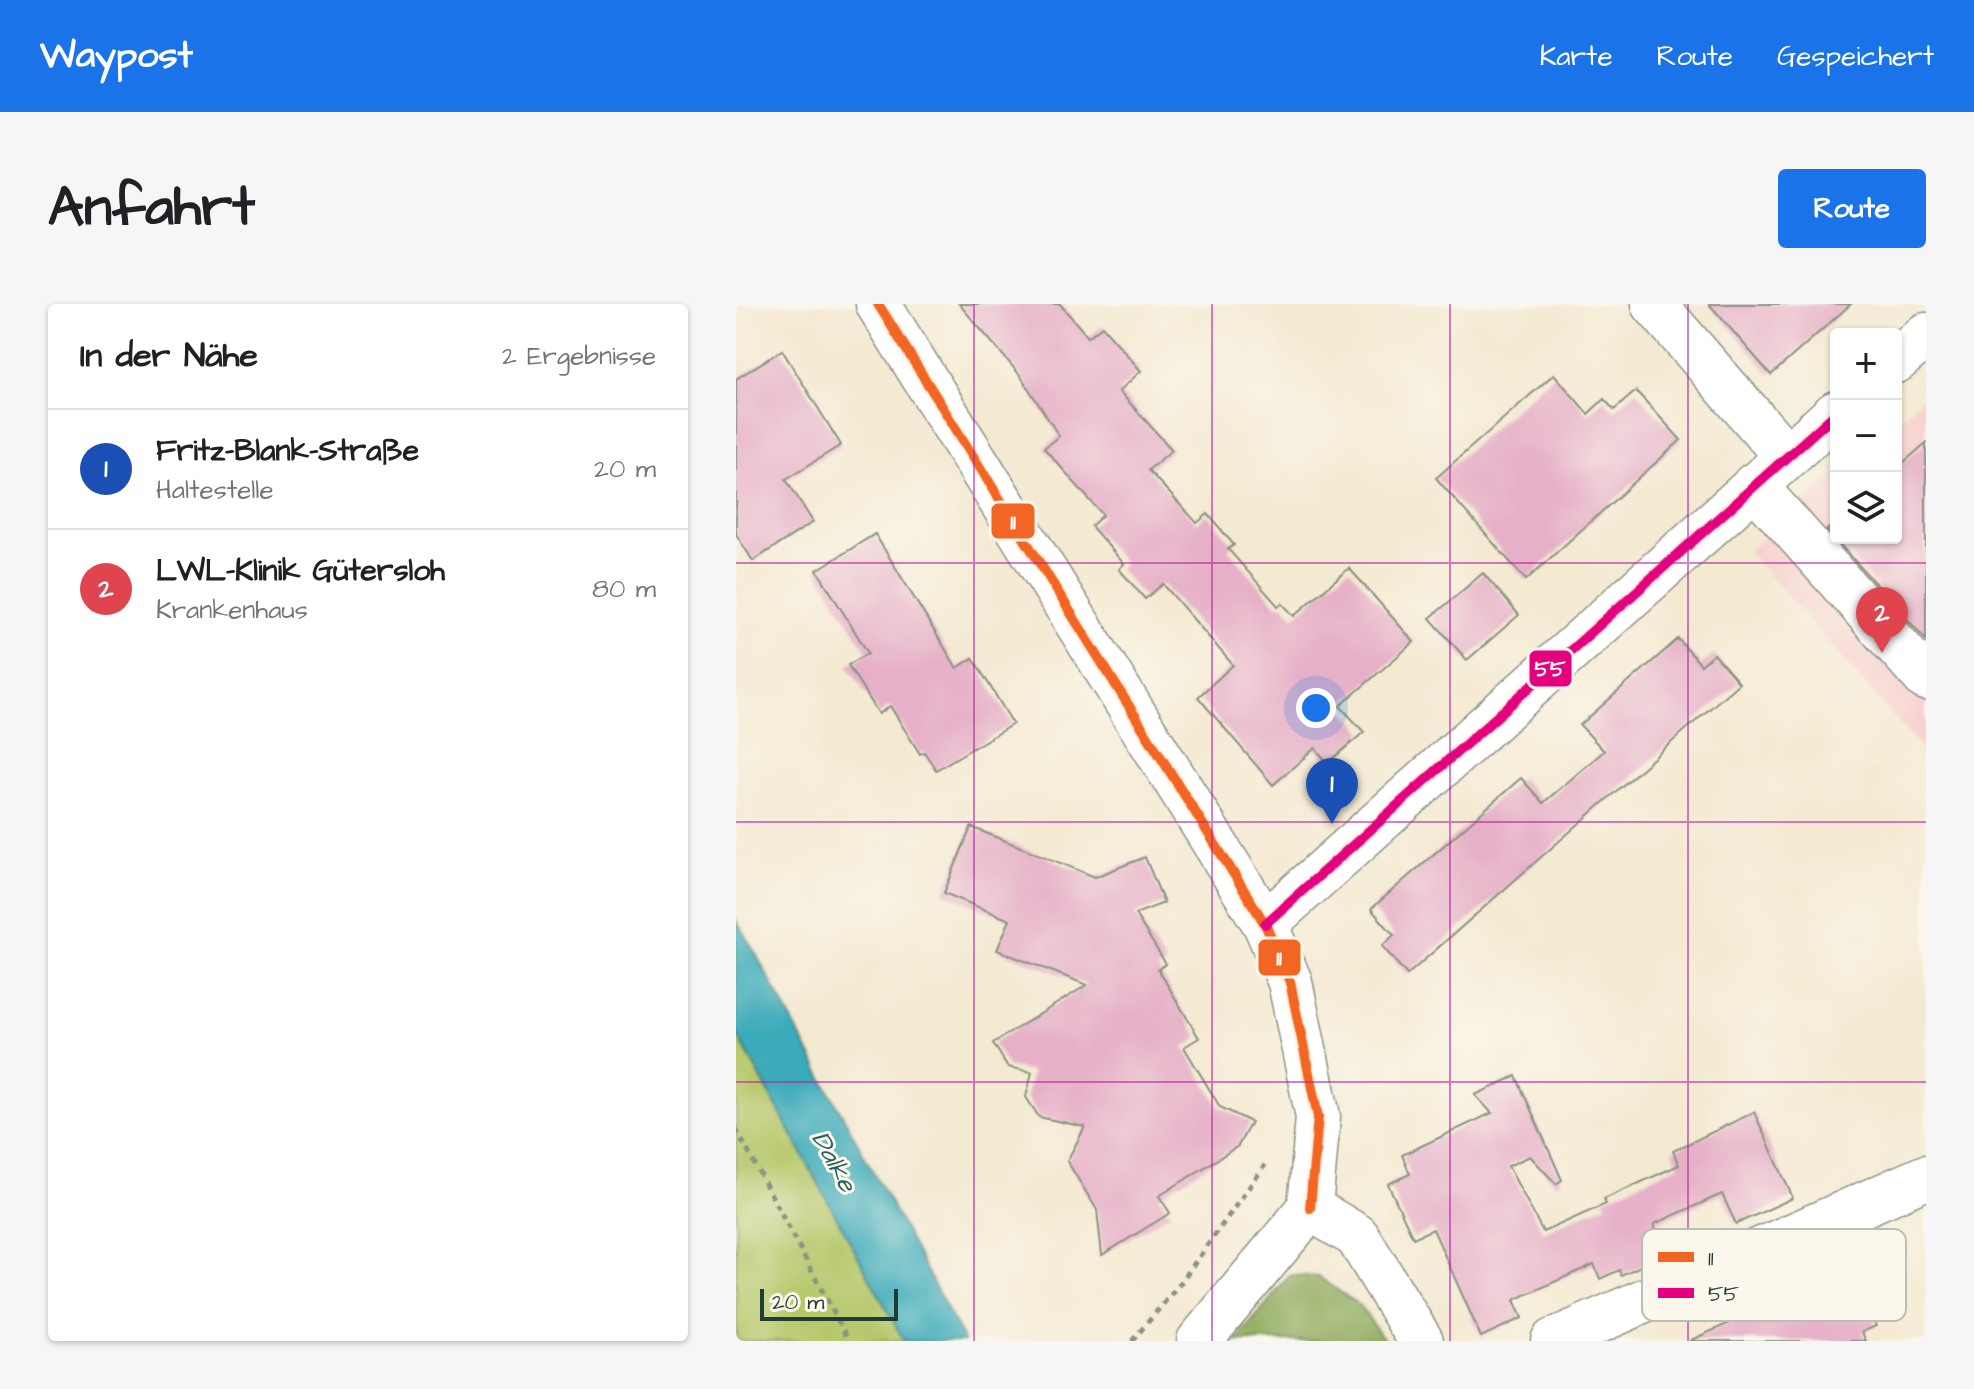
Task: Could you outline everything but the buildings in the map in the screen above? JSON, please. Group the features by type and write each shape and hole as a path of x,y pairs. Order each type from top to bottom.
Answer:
{"street":[{"path":"878,304 1265,924 1290,982 1318,1117 1310,1208 1199,1341"},
{"path":"1654,304 1786,456"},
{"path":"1902,356 1926,335"},
{"path":"1265,924 1830,418"},
{"path":"1754,485 1926,678"},
{"path":"1808,1229 1926,1177"},
{"path":"1310,1208 1357,1236 1421,1341"},
{"path":"1553,1341 1642,1302"}],"path":[{"path":"736,1129 849,1341"},
{"path":"1132,1341 1219,1232 1269,1155"}],"shaded area":[{"path":"1926,395 1926,754 1748,551 1830,479 1830,544 1902,544 1902,416"}],"green space":[{"path":"736,1032 904,1341 736,1341"},
{"path":"1290,1275 1319,1277 1360,1306 1385,1341 1236,1341"}],"water":[{"name":"Dalke","path":"736,920 964,1341 904,1341 736,1032"}],"transit line":[{"name":"11","path":"878,304 1265,924 1290,982 1318,1117 1310,1208"},
{"name":"55","path":"1265,924 1830,418"}],"place":[{"name":"LWL-Klinik Gütersloh","path":"1882,653"},
{"name":"Fritz-Blank-Straße","path":"1332,824"}]}
